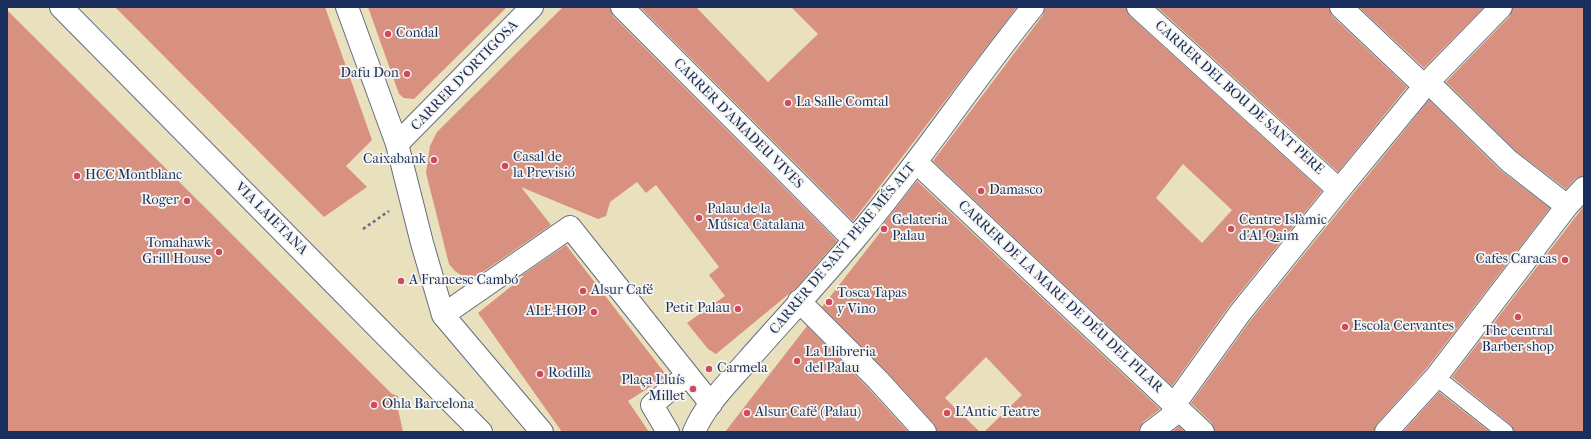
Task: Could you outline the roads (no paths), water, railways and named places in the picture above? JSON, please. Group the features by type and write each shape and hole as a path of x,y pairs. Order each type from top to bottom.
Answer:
{"street":[{"name":"VIA LAIETANA","path":"61,7 481,432"},
{"path":"347,7 397,144 423,249 443,315 519,418 542,432"},
{"name":"CARRER D'ORTIGOSA","path":"397,144 532,7"},
{"name":"CARRER D'AMADEU VIVES","path":"622,7 854,240"},
{"name":"CARRER DE SANT PERE MÉS ALT","path":"694,432 700,417 799,301 854,240 917,163 996,52 1033,7"},
{"name":"CARRER DEL BOU DE SANT PERE","path":"1138,7 1339,190"},
{"path":"1341,7 1420,82 1428,82 1509,161 1578,197 1436,376 1386,432"},
{"path":"1151,432 1172,416 1174,405 1240,313 1339,190 1428,82 1501,7"},
{"name":"CARRER DE LA MARE DE DÉU DEL PILAR","path":"917,163 1203,432"},
{"path":"443,315 570,227 711,404"},
{"path":"799,301 878,380 925,432"},
{"path":"668,432 652,405 688,375"}],"lane":[{"path":"1436,376 1505,432"}],"place":[{"name":"Condal","path":"388,34"},
{"name":"Dafu Don","path":"407,74"},
{"name":"La Salle Comtal","path":"788,103"},
{"name":"Caixabank","path":"434,160"},
{"name":"Casal de la Previsió","path":"505,166"},
{"name":"HCC Montblanc","path":"77,176"},
{"name":"Damasco","path":"981,191"},
{"name":"Roger","path":"187,201"},
{"name":"Palau de la Música Catalana","path":"699,218"},
{"name":"Gelateria Palau","path":"884,229"},
{"name":"Centre Islàmic d'Al-Qaim","path":"1231,229"},
{"name":"Tomahawk Grill House","path":"219,252"},
{"name":"Cafes Caracas","path":"1565,260"},
{"name":"A Francesc Cambó","path":"401,281"},
{"name":"Alsur Café","path":"583,291"},
{"name":"Tosca Tapas y Vino","path":"829,302"},
{"name":"Petit Palau","path":"738,309"},
{"name":"ALE-HOP","path":"594,312"},
{"name":"The central Barber shop","path":"1518,317"},
{"name":"Escola Cervantes","path":"1345,327"},
{"name":"La Llibreria del Palau","path":"797,361"},
{"name":"Carmela","path":"709,369"},
{"name":"Rodilla","path":"540,374"},
{"name":"Plaça Lluís Millet","path":"693,389"},
{"name":"Ohla Barcelona","path":"374,405"},
{"name":"Alsur Café (Palau)","path":"747,413"},
{"name":"L'Antic Teatre","path":"947,413"}]}
